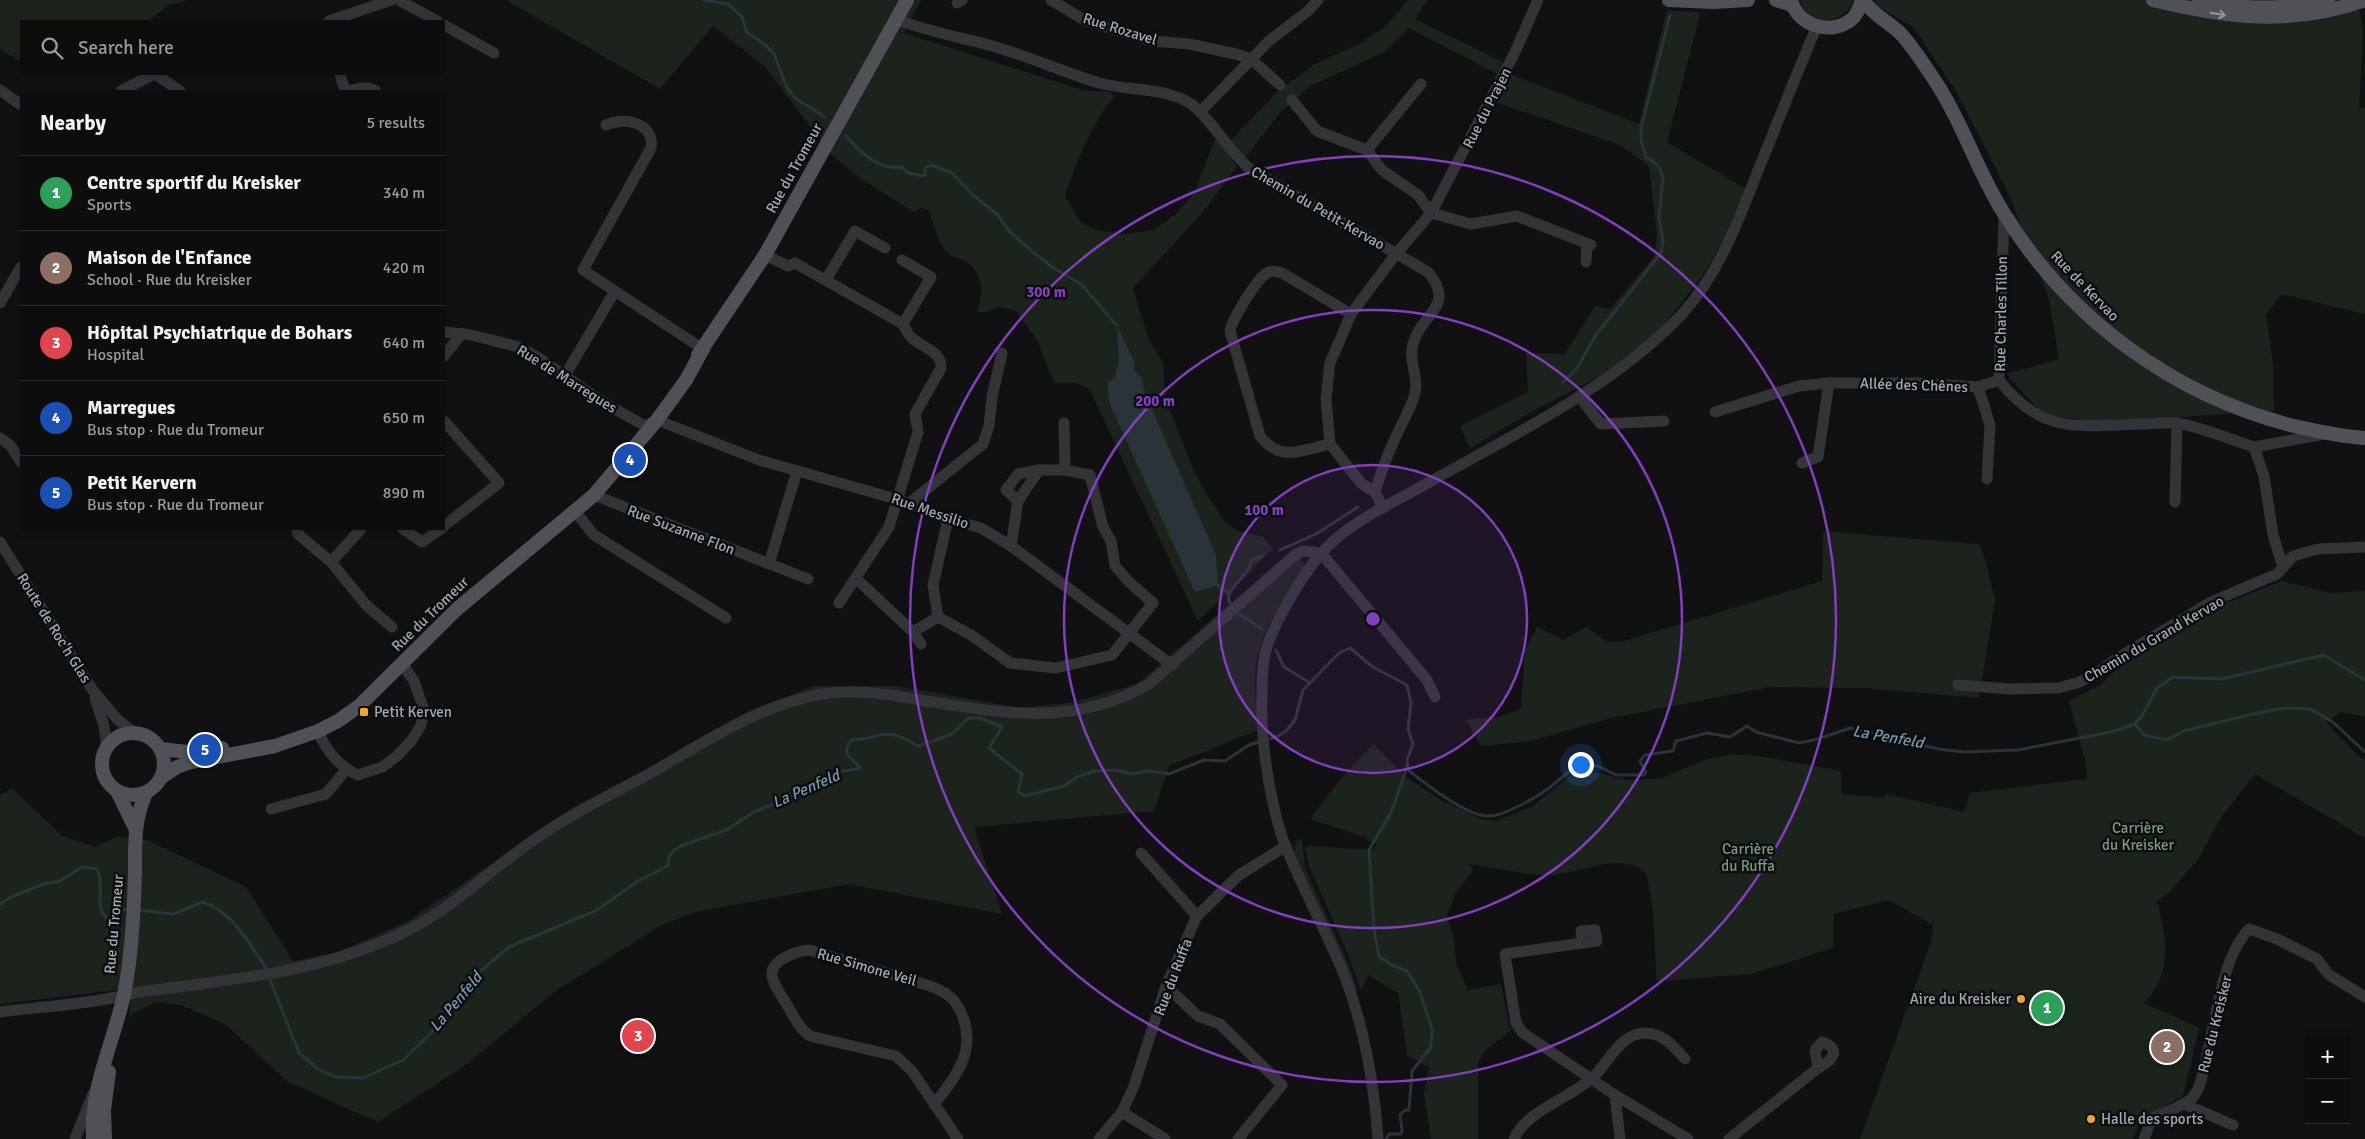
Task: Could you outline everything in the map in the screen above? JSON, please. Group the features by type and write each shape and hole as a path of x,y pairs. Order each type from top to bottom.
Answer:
{"main road":[{"name":"Rue du Tromeur","path":"162,777 177,767 191,762 275,746 312,733 338,721 359,706 457,609 594,494 651,423 765,255 907,0"},
{"path":"1669,0 1714,2 1748,0"},
{"path":"1776,0 1792,2 1799,15 1808,23 1829,28 1838,26 1853,18 1862,0"},
{"name":"Rue de Kervao","path":"1862,0 1869,10 1890,24 1912,48 1938,86 1960,124 2004,215 2046,271 2096,322 2126,348 2192,389 2256,416 2327,433 2365,438"},
{"path":"2153,0 2203,12 2246,18 2294,16 2335,9 2365,0"},
{"path":"2199,0 2227,5 2271,7 2328,0"},
{"path":"1853,18 1890,24"},
{"name":"Rue du Tromeur","path":"574,510 651,423"},
{"path":"134,733 149,738 160,749 164,766 162,777 152,789 146,793 131,795 117,791 106,779 103,771 104,754 107,747 119,736 134,733"},
{"name":"Rue du Tromeur","path":"160,749 188,752 312,733"},
{"name":"Rue du Tromeur","path":"117,791 135,828"},
{"name":"Rue du Tromeur","path":"93,1139 94,1106 98,1081 124,995 133,912 135,828 146,793"},
{"name":"Rue du Tromeur","path":"105,1139 106,1095 117,1022"}],"street":[{"path":"332,20 391,0"},
{"path":"399,0 435,20"},
{"name":"Rue Rozavel","path":"1051,0 1086,21 1152,41 1198,45 1251,59"},
{"path":"1200,112 1269,41 1318,0"},
{"name":"Rue du Prajen","path":"1330,444 1326,385 1330,363 1351,314 1396,254 1431,213 1515,52 1538,0"},
{"name":"Chemin du Petit-Kervao","path":"896,19 917,27 1001,48 1099,83 1163,92 1190,103 1200,112 1227,147 1250,169 1428,272 1437,283 1440,293 1436,308 1417,333 1412,345 1416,391 1375,492"},
{"path":"445,26 494,53"},
{"path":"1378,1139 1369,1059 1346,979 1286,846 1265,756 1261,719 1264,654 1276,625 1321,553 1339,536 1383,508 1579,396 1642,353 1686,309 1708,281 1735,228 1817,26"},
{"path":"1251,59 1280,85"},
{"path":"123,90 153,75"},
{"path":"156,75 179,90"},
{"path":"340,75 345,90"},
{"path":"1367,150 1421,84"},
{"path":"353,90 372,88 375,90"},
{"path":"0,90 20,104"},
{"path":"1292,100 1317,131 1367,150 1382,170 1418,195 1431,213 1470,224 1517,216 1589,244 1586,262"},
{"path":"606,125 617,120 645,128 652,140 651,148 582,270 703,349"},
{"name":"Rue Charles Tillon","path":"2004,215 1999,380 2012,397 2026,409 2047,421 2068,425 2177,423 2254,446"},
{"path":"826,280 855,231 885,248"},
{"path":"765,255 788,266 795,262 903,324 911,338 936,354 941,363 915,414 918,432 889,527 839,603"},
{"path":"902,260 930,277 903,324"},
{"path":"0,303 20,269"},
{"path":"1351,314 1282,273 1272,270 1265,273 1250,294 1232,321 1230,332 1260,436 1268,447 1285,454 1330,444 1361,483 1375,492 1383,508"},
{"path":"564,377 615,291"},
{"name":"Rue de Marregues","path":"445,332 462,333 519,347 536,356 606,404 651,423"},
{"path":"445,355 462,333"},
{"path":"908,504 983,444 989,426 992,397 1002,353"},
{"name":"Allée des Chênes","path":"1714,412 1799,386 1829,383 1918,383 1978,387 1999,380"},
{"path":"1802,463 1818,457 1829,383"},
{"path":"1978,387 1990,425 1987,479"},
{"path":"1579,396 1601,424 1664,420"},
{"path":"445,422 499,483 445,525"},
{"name":"Rue Messilio","path":"651,423 759,460 896,499 948,519 981,528 1011,546 1172,665"},
{"path":"1064,423 1065,470"},
{"path":"2175,502 2177,423"},
{"path":"2283,567 2273,535 2264,476 2254,446 2327,433"},
{"path":"0,438 10,445 20,460"},
{"path":"1011,546 1018,501 1039,470"},
{"path":"938,617 970,635 1010,663 1056,668 1112,655 1153,603 1129,582 1115,566 1111,541 1103,527 1090,475 1065,470 1039,470 1018,474 1006,490 1018,501"},
{"path":"769,564 797,471"},
{"name":"Rue Suzanne Flon","path":"594,494 808,579"},
{"path":"574,510 594,535 726,618"},
{"path":"938,617 933,585 948,519"},
{"path":"297,530 298,534 331,562 367,606 392,627"},
{"path":"331,562 360,530"},
{"path":"404,530 422,542 440,530"},
{"name":"Route de Roc'h Glas","path":"0,542 92,689 116,719 134,733"},
{"name":"Chemin du Grand Kervao","path":"1958,685 2010,689 2058,688 2077,683 2093,676 2130,650 2211,602 2276,574 2293,556 2318,549 2365,547"},
{"path":"0,1012 227,980 286,970 340,957 410,929 439,912 530,842 580,810 745,720 789,702 824,694 854,691 888,694 995,712 1049,714 1105,704 1125,697 1149,684 1278,569 1302,551 1321,553 1427,680 1435,696"},
{"path":"860,582 914,632 921,644"},
{"path":"914,632 938,617"},
{"path":"312,733 346,770 358,775 382,767 412,740 421,724 424,710 414,681 402,664"},
{"name":"Route de Roc'h Glas","path":"92,689 104,726 107,747"},
{"path":"271,809 326,794 346,770"},
{"name":"Rue du Ruffa","path":"1099,1139 1122,1112 1134,1086 1166,986 1197,916 1239,875 1286,846"},
{"path":"1141,853 1197,916"},
{"name":"Rue du Kreisker","path":"2144,1139 2152,1118 2184,1104 2192,1098 2200,1086 2222,984 2241,938 2249,929 2277,938 2317,959 2328,974 2365,997"},
{"path":"1583,943 1552,949 1505,954 1516,1023 1522,1033 1616,1095 1688,1139"},
{"name":"Rue Simone Veil","path":"809,950 944,990 954,998 967,1027 968,1043 956,1072 934,1105 912,1071 896,1056 810,1036 802,1030 776,986 772,973 775,966 787,957 800,951 809,950"},
{"path":"1166,986 1198,1016 1220,1024 1282,1084 1238,1139"},
{"path":"1514,1139 1517,1131 1528,1120 1592,1079 1623,1042 1635,1035 1645,1033 1658,1036 1670,1042 1685,1059"},
{"path":"1729,1139 1818,1068"},
{"path":"75,1139 98,1081"},
{"path":"1616,1095 1620,1139"},
{"path":"2184,1104 2233,1125"},
{"path":"934,1105 958,1139"},
{"path":"1122,1112 1165,1139"}],"green space":[{"path":"0,0 189,0 168,5 149,20 20,20 20,61 0,49"},
{"path":"506,0 921,0 904,33 1082,90 1110,92 1114,97 1098,119 1085,144 1065,196 1081,223 1100,231 1124,234 1154,230 1177,213 1194,193 1216,137 1237,167 1202,213 1133,288 1148,338 1163,363 1165,398 1191,464 1204,490 1225,522 1239,531 1263,537 1273,549 1198,621 1090,390 1077,383 1054,383 1038,342 1016,311 999,307 987,312 977,312 981,290 979,278 972,266 952,256 942,246 929,210 921,208 914,212 861,179 832,155 765,67 713,26 660,89"},
{"path":"1408,0 1428,0 1415,19 1503,62 1497,74 1409,28 1384,52 1310,86 1279,114 1245,158 1230,141 1278,91 1315,64 1361,43 1386,26"},
{"path":"1800,0 1854,0 1842,14 1826,20 1810,15 1804,9"},
{"path":"1875,0 2358,0 2363,33 2359,108 2365,108 2365,314 2282,294 2266,314 2273,365 2274,411 2101,422 2044,415 2006,374 2059,359 2049,299 2008,192 1956,91 1913,27 1878,6"},
{"path":"1667,10 1699,12 1699,18 1667,142 1746,189 1723,242 1700,279 1662,327 1638,350 1595,379 1531,412 1470,448 1460,426 1528,392 1526,353 1565,354 1595,306 1610,309 1654,257 1657,237 1649,166 1620,145 1495,102 1510,74 1639,124"},
{"path":"1823,531 1979,544 1986,562 1995,600 1979,698 1863,688 1770,687 1611,718 1530,741 1481,746 1466,720 1498,717 1521,709 1525,651 1537,627 1563,640 1586,627 1607,642 1624,641 1822,581"},
{"path":"1294,549 1306,566 1272,618 1260,647 1255,683 1258,730 1169,766 1154,811 974,827 1002,914 849,884 695,912 662,925 557,990 462,1068 378,1122 288,1082 225,1024 181,1005 154,1002 129,1017 132,988 0,1004 0,795 12,788 62,836 95,847 117,837 147,840 246,887 293,961 339,952 410,920 572,808 694,744 747,712 814,686 897,686 1021,708 1073,702 1137,684"},
{"path":"2282,581 2331,593 2365,591 2365,717 2341,712 2326,722 2357,755 2365,760 2365,838 2255,774 2221,817 2199,858 2170,892 2157,901 2163,928 2165,955 2160,980 2144,1003 2199,1028 2183,1096 2141,1119 2133,1139 1860,1139 1932,939 1933,925 1889,900 1834,914 1833,948 1751,974 1657,981 1649,883 1646,875 1639,867 1615,863 1552,875 1521,873 1469,864 1473,870 1455,894 1447,916 1454,938 1456,963 1468,990 1501,984 1510,1031 1485,1051 1478,1062 1478,1139 1431,1139 1424,1093 1429,1068 1407,1055 1398,993 1368,975 1361,991 1349,957 1309,866 1305,850 1307,846 1374,850 1376,843 1369,841 1365,837 1310,819 1339,781 1373,744 1408,778 1439,799 1481,819 1496,821 1533,806 1570,776 1584,770 1629,780 1662,778 1704,760 1733,754 1759,756 1841,771 1842,794 1884,798 1886,794 1964,812 1970,793 2087,779 2086,764 2069,701 2101,684 2125,662 2165,636 2227,603"},
{"path":"1297,838 1302,840 1305,868 1352,972 1357,989 1355,992 1299,867 1294,852"}],"shaded area":[{"path":"1117,326 1135,363 1134,371 1142,378 1144,390 1216,555 1218,585 1195,592 1109,402 1108,383 1115,377 1119,361"}],"waterway":[{"path":"703,0 728,4 742,17 747,33 774,53 786,86 795,98 825,117"},
{"path":"1562,384 1577,368 1596,335 1661,253 1663,241 1659,218 1663,177 1658,165 1646,157 1641,140 1641,128 1670,15"},
{"path":"846,136 864,154 886,166 902,167 908,173 925,176 925,168 931,165 952,173 973,195 997,214 1009,231 1033,252 1052,267 1081,284 1117,326"},
{"path":"1280,550 1316,534 1358,507"},
{"path":"1233,607 1228,598 1231,591 1247,571 1252,560 1262,556"},
{"path":"1218,585 1229,594"},
{"path":"1236,612 1262,629"},
{"name":"La Penfeld","path":"269,977 299,1053 318,1069 336,1077 363,1078 403,1060 439,1025 476,975 509,947 597,910 638,881 668,866 669,857 673,851 681,846 726,830 754,812 832,780 839,772 860,768 847,753 851,740 891,734 918,746 952,734 968,718 980,718 1002,727 989,748 1022,774 1018,792 1025,796 1064,786 1077,777 1094,771 1115,770 1132,774 1148,771 1169,774 1204,760 1225,761 1249,745 1276,737 1285,732 1295,720 1303,690 1339,653 1350,648 1373,667 1407,685 1411,703 1408,729 1413,744 1407,760 1408,770 1435,791 1458,805 1479,815 1488,816 1500,814 1531,800 1579,765 1598,766 1616,775 1643,775 1646,773 1640,761 1645,755 1673,751 1676,741 1707,733 1730,737 1747,726 1756,732 1799,743 1851,728 1938,749 1964,752 2018,750 2111,732 2135,724 2143,714 2157,688 2173,677 2221,679 2324,655 2365,680"},
{"path":"1276,650 1284,667 1310,683"},
{"name":"La Penfeld","path":"2135,724 2144,735 2167,740 2184,731 2253,714 2284,708 2311,709 2334,723 2365,752"},
{"path":"1386,1139 1389,1134 1401,1134 1400,1115 1405,1110 1409,1110 1412,1071 1431,1047 1432,1029 1419,990 1407,971 1379,957 1374,929 1369,850 1391,813 1407,767"},
{"name":"La Penfeld","path":"0,904 11,897 44,884 60,881 82,867 97,869 100,882 100,905 106,917 112,922 116,920 121,912 130,909"},
{"name":"La Penfeld","path":"138,910 173,914 203,902 222,913 238,927 267,971"}],"place":[{"name":"Marregues","path":"630,460"},
{"name":"Petit Kerven","path":"364,712"},
{"name":"Petit Kervern","path":"205,750"},
{"name":"Aire du Kreisker","path":"2021,999"},
{"name":"Centre sportif du Kreisker","path":"2047,1008"},
{"name":"Hôpital Psychiatrique de Bohars","path":"638,1036"},
{"name":"Maison de l'Enfance","path":"2167,1047"},
{"name":"Halle des sports","path":"2091,1119"}],"park label":[{"name":"Carrière du Kreisker","path":"2138,836"},
{"name":"Carrière du Ruffa","path":"1748,858"}]}
